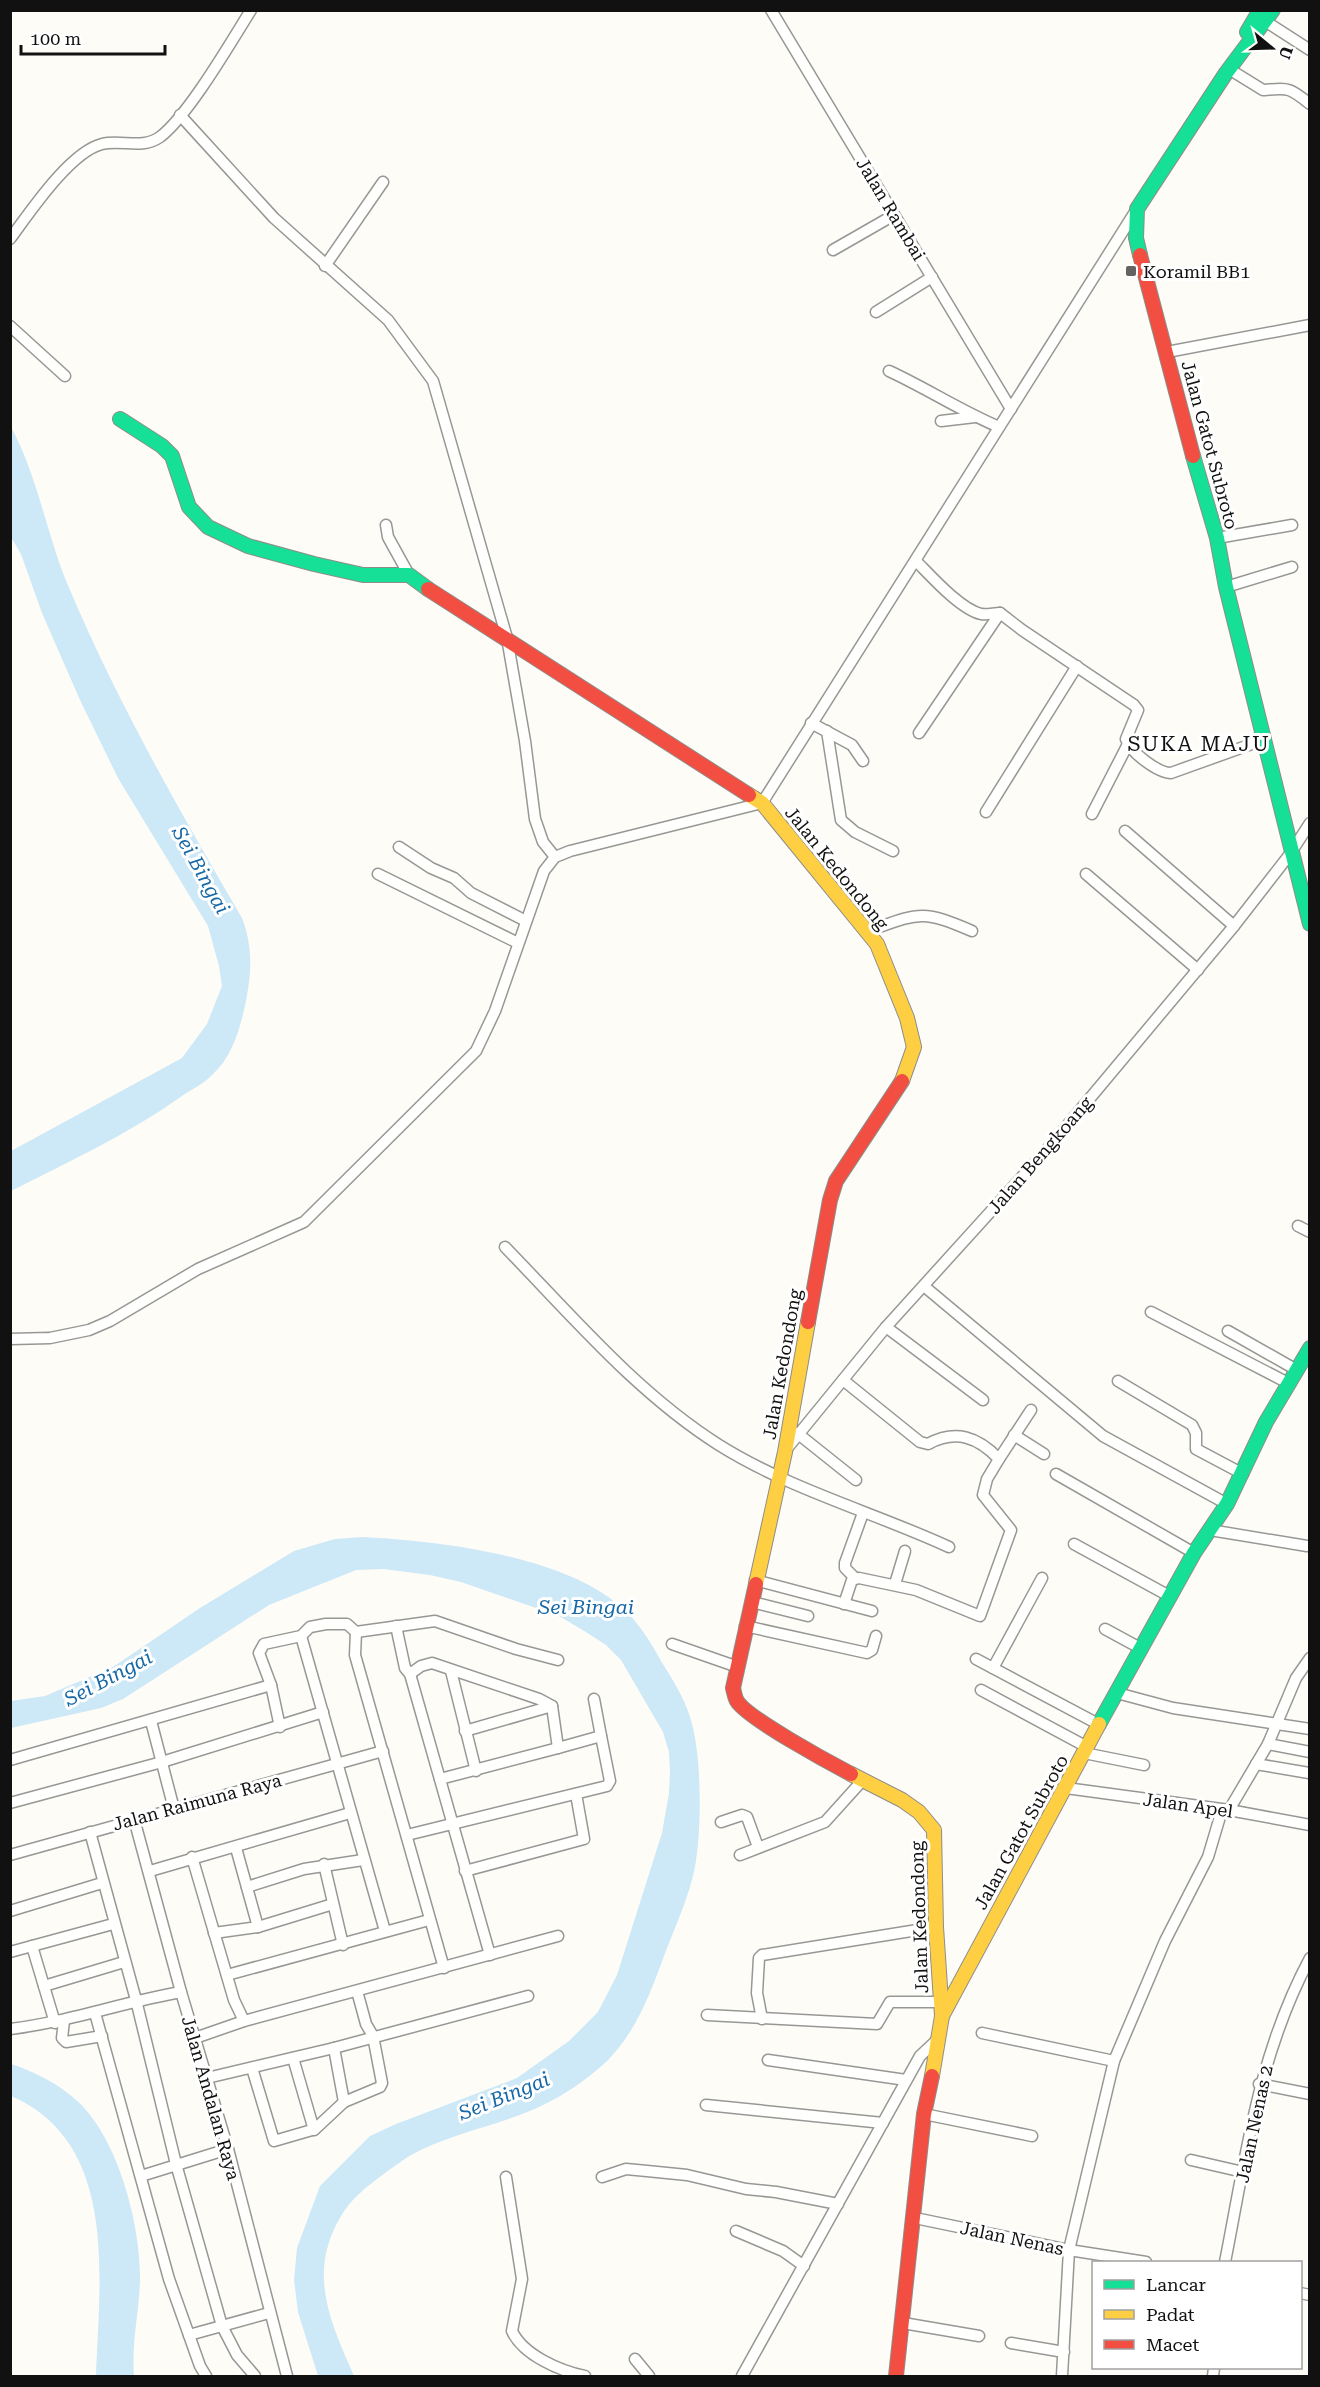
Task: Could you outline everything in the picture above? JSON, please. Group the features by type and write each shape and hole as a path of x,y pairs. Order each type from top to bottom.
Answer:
{"street":[{"path":"10,238 64,172 86,152 101,144 139,145 161,136 180,116 252,10"},
{"name":"Jalan Rambai","path":"771,10 1011,409"},
{"path":"10,1339 50,1338 99,1326 198,1269 304,1222 476,1051 485,1037 544,871 555,857 638,832 762,803 1137,209 1266,14 1310,50"},
{"path":"1231,67 1263,90 1280,87 1294,91 1310,104"},
{"path":"180,116 274,218 388,320 433,381 507,638 525,741 535,819 543,842 555,857"},
{"path":"325,266 383,182"},
{"name":"Jalan Gatot Subroto","path":"1137,209 1136,238 1205,503 1217,538 1226,587 1290,854 1310,924"},
{"path":"833,250 894,215"},
{"path":"876,312 932,277"},
{"path":"1167,352 1310,325"},
{"path":"10,326 65,376"},
{"path":"889,371 952,402 975,417 999,427"},
{"path":"941,421 975,417"},
{"path":"120,419 172,456 189,507 196,517 218,532 262,551 325,566 363,574 409,575"},
{"path":"386,525 388,537 409,575"},
{"path":"1217,538 1292,525"},
{"path":"916,561 960,602 975,612 984,615 1000,613 1134,705 1138,710 1126,739 1128,744 1159,771 1168,773 1263,740"},
{"path":"1226,587 1292,567"},
{"name":"Jalan Kedondong","path":"409,575 439,597 507,638 762,803 877,944 907,1018 914,1047 900,1086 836,1181 830,1200 785,1452 752,1602 735,1666 733,1688 737,1702 751,1714 862,1781 902,1800 919,1812 934,1830 936,1927 942,2016"},
{"path":"919,733 1000,613"},
{"path":"986,813 1077,666"},
{"path":"811,723 852,745 863,761"},
{"path":"827,731 841,820 855,832 893,850"},
{"path":"1092,814 1128,744"},
{"name":"Jalan Bengkoang","path":"785,1452 797,1433 886,1327 925,1287 1050,1146 1198,970 1290,854 1310,823"},
{"path":"1125,831 1234,926"},
{"path":"399,847 431,868 454,878 471,893 526,921"},
{"path":"378,874 518,943"},
{"path":"1086,874 1198,970"},
{"path":"868,931 915,914 943,919 972,931"},
{"path":"1298,1226 1310,1232"},
{"path":"505,1247 627,1373 672,1413 722,1446 779,1477 949,1547"},
{"path":"925,1287 1103,1436 1227,1504"},
{"path":"1151,1312 1288,1383"},
{"path":"886,1327 983,1400"},
{"path":"1228,1331 1295,1369"},
{"name":"Jalan Gatot Subroto","path":"896,2376 915,2218 924,2114 935,2065 936,2041 942,2016 1140,1648 1194,1553 1244,1474 1266,1422 1295,1369 1310,1348"},
{"path":"843,1380 920,1442 928,1444 944,1436 973,1439 999,1459"},
{"path":"1118,1381 1192,1425 1196,1433 1196,1449 1244,1474"},
{"path":"863,1513 845,1563 845,1568 855,1578 895,1584 916,1590 980,1616 1011,1533 1006,1521 984,1500 987,1479 1032,1410"},
{"path":"797,1433 856,1480"},
{"path":"1014,1435 1044,1454"},
{"path":"1056,1474 1194,1553"},
{"path":"1210,1530 1307,1546"},
{"path":"1074,1544 1171,1597"},
{"path":"895,1584 905,1551"},
{"path":"844,1604 846,1592 855,1578"},
{"path":"993,1668 1042,1578"},
{"path":"755,1580 872,1611"},
{"path":"752,1602 808,1616"},
{"path":"356,1632 435,1621 516,1649 558,1660"},
{"path":"280,1727 271,1685 260,1657 264,1644 301,1636 310,1627 335,1623 347,1624 356,1632"},
{"path":"396,1626 405,1668 410,1674 490,1955"},
{"path":"745,1626 867,1653 872,1650 876,1636"},
{"path":"1106,1629 1140,1648"},
{"path":"356,1632 355,1655 444,1968"},
{"path":"301,1636 385,1931"},
{"path":"672,1644 735,1666"},
{"path":"1064,2376 1069,2250 1114,2061 1165,1941 1208,1857 1225,1810 1268,1744 1296,1678 1310,1658"},
{"path":"976,1659 1100,1725"},
{"path":"410,1674 421,1666 432,1664 525,1693 552,1706"},
{"path":"451,1671 476,1772"},
{"path":"10,1760 271,1685"},
{"path":"981,1690 1085,1750 1144,1765"},
{"path":"1117,1693 1173,1708 1310,1729"},
{"path":"407,1835 610,1784 594,1699"},
{"path":"465,1731 552,1706"},
{"path":"552,1706 558,1748"},
{"path":"10,1803 162,1762 323,1712"},
{"path":"151,1721 174,1809"},
{"path":"440,1779 476,1772 601,1736"},
{"path":"1268,1744 1310,1752"},
{"name":"Jalan Raimuna Raya","path":"10,1855 383,1751"},
{"path":"1256,1764 1309,1773"},
{"path":"740,1855 825,1822 862,1781"},
{"name":"Jalan Apel","path":"1066,1788 1225,1810 1310,1825"},
{"path":"465,1870 584,1839 576,1794"},
{"path":"150,1871 192,1857 236,1848 261,1837 350,1813"},
{"path":"721,1822 745,1815 758,1847"},
{"name":"Jalan Andalan Raya","path":"134,1819 150,1871 181,1992 228,2149 268,2313 287,2376"},
{"path":"90,1832 113,1924 136,2000 176,2164 222,2326 237,2355 255,2376"},
{"path":"236,1848 258,1927"},
{"path":"192,1857 227,1975 244,2021"},
{"path":"247,1887 324,1864 363,1860"},
{"path":"324,1864 343,1945"},
{"path":"10,1911 102,1883"},
{"path":"214,1933 258,1927 333,1904"},
{"path":"227,1975 429,1920"},
{"path":"10,1952 113,1924"},
{"path":"762,2019 757,1993 759,1958 762,1955 936,1927"},
{"path":"195,2038 244,2021 558,1936"},
{"path":"32,1946 44,1986 59,2022 62,2038 66,2042 102,2036"},
{"name":"Jalan Nenas 2","path":"1225,2261 1259,2084 1275,2035 1310,1958"},
{"path":"44,1986 124,1962"},
{"path":"252,2068 274,2141 321,2126 344,2103 380,2087 382,2083 374,2036 366,2024 357,1991"},
{"path":"10,2030 59,2022 136,2000 181,1992"},
{"path":"207,2078 334,2048 528,1996"},
{"path":"707,2015 876,2024 890,2002 940,2002"},
{"path":"95,2013 169,2279 206,2376"},
{"path":"982,2032 1114,2061"},
{"path":"742,2376 920,2055 936,2041"},
{"path":"334,2048 344,2103"},
{"path":"293,2058 312,2130"},
{"path":"768,2060 906,2080"},
{"path":"1259,2084 1310,2094"},
{"path":"706,2105 883,2123"},
{"path":"924,2114 1032,2136"},
{"path":"141,2176 228,2149"},
{"path":"1191,2160 1243,2172"},
{"path":"602,2177 626,2169 687,2175 746,2189 776,2192 838,2204"},
{"path":"506,2177 522,2279 512,2331 520,2344 549,2363 585,2376"},
{"name":"Jalan Nenas","path":"915,2218 1069,2250 1140,2261"},
{"path":"736,2231 783,2251 804,2266"},
{"path":"189,2335 268,2313"},
{"path":"903,2323 979,2336"},
{"path":"1011,2343 1064,2352"},
{"path":"635,2359 649,2376"}],"water":[{"name":"Sei Bingai","path":"10,425 27,463 60,564 86,627 149,754 242,918 248,937 250,966 249,985 236,1038 220,1066 209,1078 118,1136 11,1191 11,1151 182,1058 207,1024 222,986 208,926 118,778 80,700 42,613 21,554 11,537"},
{"name":"Sei Bingai","path":"363,1537 462,1547 533,1563 566,1574 595,1589 620,1606 648,1639 677,1688 687,1710 694,1732 699,1770 699,1832 695,1867 689,1889 653,1984 635,2024 608,2060 576,2086 541,2106 452,2137 412,2155 370,2185 345,2210 331,2237 325,2257 324,2277 330,2316 354,2376 318,2376 298,2312 294,2280 297,2248 320,2186 370,2136 517,2078 569,2041 598,2012 617,1975 662,1833 670,1772 669,1752 663,1732 621,1660 606,1645 559,1616 461,1582 430,1575 383,1569 356,1570 269,1605 123,1699 101,1708 11,1728 11,1701 45,1696 113,1667 200,1608 294,1551 335,1539"},
{"path":"11,2064 44,2078 75,2099 103,2134 114,2157 131,2206 139,2254 140,2289 134,2376 96,2376 99,2258 96,2218 87,2180 71,2146 46,2118 11,2096"}],"traffic: fast":[{"path":"1247,32 1260,10"},
{"path":"1140,255 1136,238 1137,209 1226,73 1273,10"},
{"path":"120,419 162,446 172,456 189,507 208,527 248,546 314,564 363,575 409,575 428,589"},
{"path":"1193,456 1217,538 1226,587 1310,924"},
{"path":"1099,1724 1194,1553 1227,1504 1266,1422 1310,1348"}],"traffic: slow":[{"path":"749,795 762,803 877,944 907,1018 914,1047 902,1081"},
{"path":"756,1584 785,1452 808,1322"},
{"path":"932,2076 942,2016 1099,1724"},
{"path":"851,1774 902,1800 919,1812 934,1830 936,1927 942,2016"}],"traffic: jam":[{"path":"1140,255 1193,456"},
{"path":"428,589 749,795"},
{"path":"808,1322 830,1200 836,1181 902,1081"},
{"path":"756,1584 733,1688 736,1700 744,1709 772,1729 851,1774"},
{"path":"896,2376 924,2114 932,2076"}],"place":[{"name":"Koramil BB1","path":"1131,271"}],"district":[{"name":"SUKA MAJU","path":"1199,744"}]}
